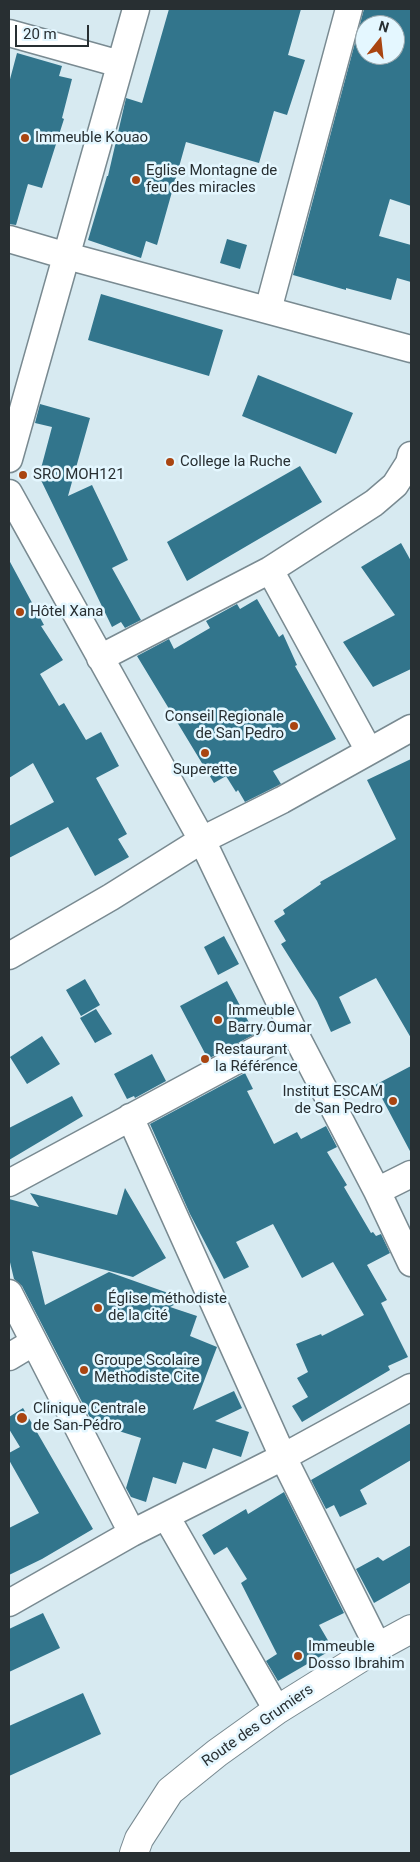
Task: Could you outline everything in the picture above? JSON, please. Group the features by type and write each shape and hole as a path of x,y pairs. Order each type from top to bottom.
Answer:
{"main road":[{"name":"Route des Grumiers","path":"134,1853 139,1839 170,1792 217,1753 277,1710 378,1647 411,1629"}],"street":[{"path":"9,459 136,9"},
{"path":"268,310 349,9"},
{"path":"9,33 120,64"},
{"path":"9,239 411,349"},
{"path":"100,658 270,570 374,503 395,485 409,463 411,455"},
{"path":"9,493 202,840 292,1030 377,1191 411,1263"},
{"path":"270,570 369,751"},
{"path":"9,956 111,897 202,840 282,800 411,728"},
{"path":"9,1183 292,1030"},
{"path":"130,1117 283,1457 378,1647"},
{"path":"377,1191 411,1174"},
{"path":"9,1293 132,1533"},
{"path":"9,1356 34,1342"},
{"path":"9,1603 132,1533 283,1457 411,1387"},
{"path":"166,1516 277,1710"}],"building":[{"path":"169,9 301,9 288,55 305,60 287,115 274,111 259,163 186,142 157,245 146,241 141,258 88,240 108,176 126,98 142,103"},
{"path":"364,9 411,9 411,206 390,199 379,236 411,245 411,282 397,278 391,300 346,288 346,290 293,275 355,43 355,65 405,65 405,15 362,15"},
{"name":"Immeuble Kouao","path":"17,53 62,66 59,76 72,79 62,118 64,119 42,188 28,184 16,225 9,224 9,83"},
{"path":"227,239 247,245 240,269 220,263"},
{"path":"101,294 223,330 209,376 88,340"},
{"path":"258,375 353,413 336,454 242,416"},
{"path":"40,404 90,418 68,496 92,485 128,560 112,568 141,620 125,628 121,622 112,627 39,476 52,427 35,423"},
{"path":"300,466 322,502 187,581 167,542"},
{"path":"401,543 411,561 411,669 373,687 343,642 395,615 361,567"},
{"path":"9,560 44,625 41,626 63,660 40,674 59,706 64,703 86,740 101,732 119,766 96,778 127,834 118,839 129,857 95,876 68,827 9,858 9,826 54,802 33,763 9,778"},
{"path":"257,599 279,637 283,634 297,665 295,666 336,739 273,771 281,784 245,802 226,776 214,783 137,656 169,639 174,649 210,628 206,621 237,604 240,609"},
{"path":"411,759 411,1038 376,978 339,997 351,1023 331,1032 317,1001 281,944 286,941 274,921 285,914 283,910 321,884 320,882 396,839 367,780"},
{"path":"224,936 239,964 218,975 204,947"},
{"path":"85,979 100,1005 81,1016 66,990"},
{"name":"Immeuble Barry Oumar","path":"227,981 255,1034 208,1059 180,1006"},
{"path":"96,1009 112,1034 95,1043 80,1018"},
{"path":"42,1036 60,1064 27,1084 10,1057"},
{"path":"152,1054 166,1081 135,1098 134,1096 127,1099 114,1074"},
{"path":"411,1066 411,1153 375,1085"},
{"path":"245,1073 253,1089 247,1091 274,1144 297,1132 301,1139 326,1126 337,1147 327,1152 347,1185 344,1187 371,1233 373,1232 376,1236 381,1234 390,1253 367,1265 387,1300 381,1303 408,1357 388,1366 390,1370 302,1422 292,1406 308,1397 297,1378 308,1372 296,1344 321,1334 322,1336 364,1315 333,1262 302,1278 273,1224 236,1242 249,1267 224,1279 190,1214 150,1124"},
{"path":"72,1096 83,1116 9,1160 9,1128"},
{"path":"125,1188 166,1258 133,1277 32,1251 45,1305 109,1272 185,1299 170,1307 197,1316 190,1336 217,1347 193,1410 234,1391 242,1408 215,1421 249,1432 241,1457 213,1448 206,1469 183,1462 176,1484 153,1477 146,1502 131,1497 126,1488 141,1438 106,1427 97,1431 22,1286 14,1279 9,1258 9,1199 39,1207 30,1193 117,1215"},
{"path":"23,1408 93,1529 42,1559 9,1575 9,1528 39,1513 9,1460 9,1453 20,1447 9,1429 9,1417"},
{"path":"411,1423 411,1460 360,1490 367,1504 340,1517 334,1505 326,1509 311,1480"},
{"path":"284,1492 344,1613 319,1625 333,1649 278,1681 266,1661 277,1654 241,1583 247,1579 227,1547 214,1555 202,1535 246,1509 248,1514"},
{"path":"411,1545 411,1582 374,1603 356,1569 378,1557 383,1561"},
{"path":"43,1613 60,1648 9,1672 9,1629"},
{"path":"83,1693 101,1734 9,1776 9,1726"}],"place":[{"name":"Immeuble Kouao","path":"25,138"},
{"name":"Eglise Montagne de feu des miracles","path":"136,180"},
{"name":"College la Ruche","path":"170,462"},
{"name":"SRO MOH121","path":"23,475"},
{"name":"Hôtel Xana","path":"20,612"},
{"name":"Conseil Regionale de San Pedro","path":"294,726"},
{"name":"Superette","path":"205,753"},
{"name":"Immeuble Barry Oumar","path":"218,1020"},
{"name":"Restaurant la Référence","path":"205,1059"},
{"name":"Institut ESCAM de San Pedro","path":"393,1101"},
{"name":"Église méthodiste de la cité","path":"98,1308"},
{"name":"Groupe Scolaire Methodiste Cite","path":"84,1370"},
{"name":"Clinique Centrale de San-Pédro","path":"22,1418"},
{"name":"Immeuble Dosso Ibrahim","path":"298,1656"}]}
